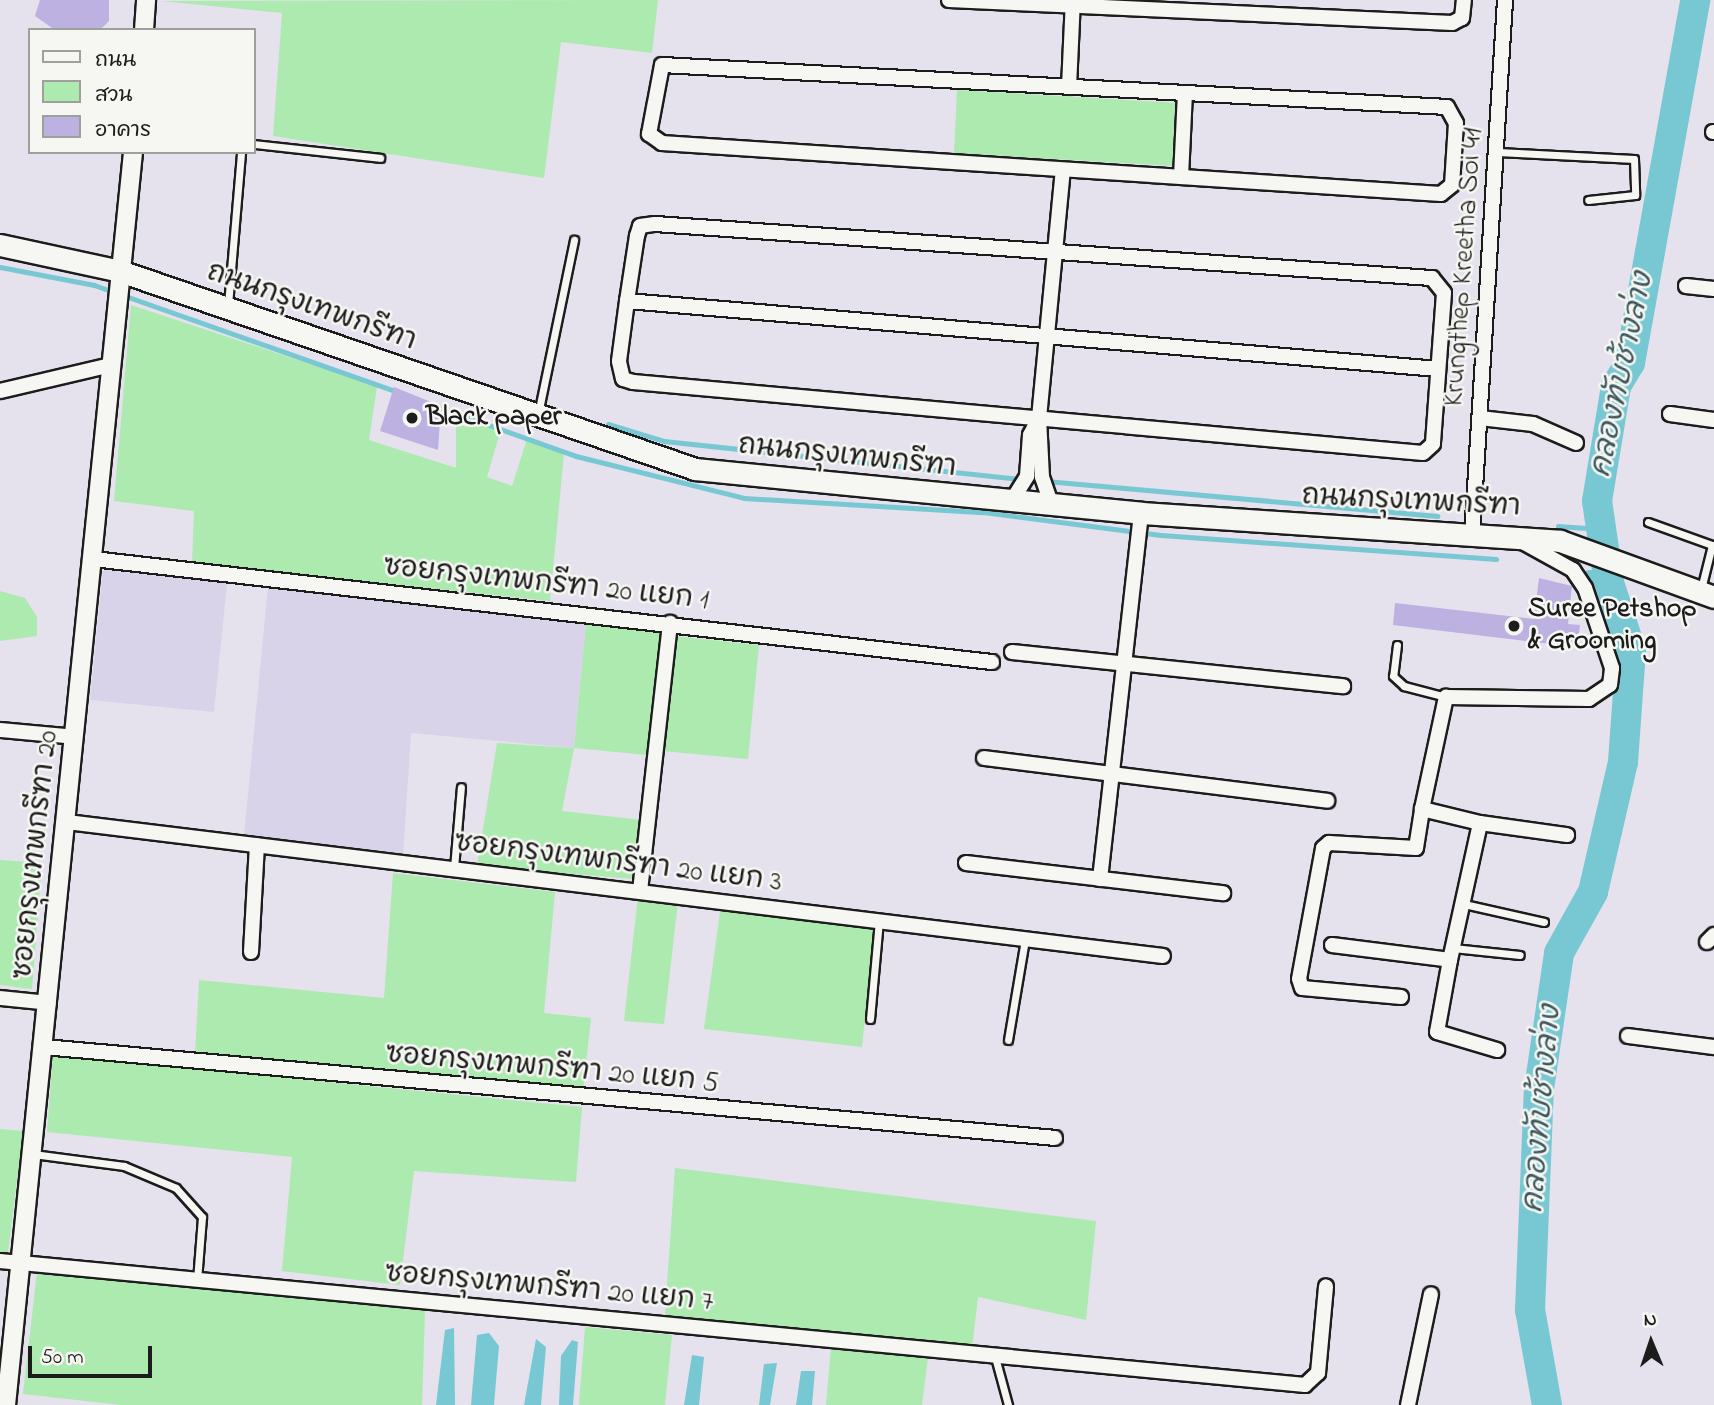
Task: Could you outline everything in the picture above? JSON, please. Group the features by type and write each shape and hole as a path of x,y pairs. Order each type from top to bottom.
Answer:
{"main road":[{"name":"ถนนกรุงเทพกรีฑา","path":"0,245 228,308 656,459 726,475 1052,506 1140,519 1514,538 1579,544 1667,576 1707,594"}],"street":[{"path":"144,28 146,0"},
{"path":"949,0 1073,3 1452,23 1462,18 1464,0"},
{"name":"Krungthep Kreetha Soi 41","path":"1472,537 1498,152 1505,0"},
{"path":"1069,87 1073,3"},
{"path":"662,65 1069,87 1447,107 1456,123 1452,185 1441,194 1063,170 662,143 649,134 662,65"},
{"path":"1181,177 1185,93"},
{"name":"ซอยกรุงเทพกรีฑา 20","path":"6,1405 49,1003 133,154"},
{"path":"1052,506 1042,477 1039,418 1063,170"},
{"path":"645,224 1432,278 1444,293 1433,444 1423,453 633,382 623,379 619,361 627,301 637,236 645,224"},
{"path":"1686,286 1714,289"},
{"path":"627,301 1438,369"},
{"path":"0,391 111,365"},
{"path":"1670,414 1714,421"},
{"path":"1011,502 1027,476 1030,435 1039,418"},
{"path":"1480,418 1533,424 1576,443"},
{"path":"1100,879 1140,519"},
{"path":"1401,996 1302,988 1299,978 1323,848 1329,842 1416,848 1446,697 1588,699 1610,685 1612,668 1585,588 1573,570 1514,538"},
{"name":"ซอยกรุงเทพกรีฑา 20 แยก 1","path":"93,559 992,662"},
{"path":"640,891 670,623"},
{"path":"1012,652 1343,686"},
{"path":"0,730 75,737"},
{"path":"984,758 1327,801"},
{"path":"1422,809 1480,822 1567,835"},
{"name":"ซอยกรุงเทพกรีฑา 20 แยก 3","path":"67,822 1163,956"},
{"path":"1480,822 1437,1032 1497,1050"},
{"path":"251,952 257,845"},
{"path":"967,863 1223,893"},
{"path":"1332,945 1452,954"},
{"path":"0,998 49,1003"},
{"path":"1628,1036 1714,1046"},
{"name":"ซอยกรุงเทพกรีฑา 20 แยก 5","path":"44,1047 1055,1138"},
{"name":"ซอยกรุงเทพกรีฑา 20 แยก 7","path":"0,1261 1305,1385 1318,1373 1326,1286"},
{"path":"1408,1405 1431,1294"}],"lane":[{"path":"256,144 380,158"},
{"path":"1498,152 1634,159 1635,195 1588,200"},
{"path":"228,308 241,154"},
{"path":"537,418 574,240"},
{"path":"1648,522 1712,545 1707,594"},
{"path":"1397,645 1393,676 1404,686 1446,697"},
{"path":"454,868 461,787"},
{"path":"1464,904 1544,922"},
{"path":"870,1019 879,920"},
{"path":"1008,1040 1025,939"},
{"path":"1452,954 1520,955"},
{"path":"33,1154 124,1166 176,1188 202,1217 197,1280"},
{"path":"995,1356 1008,1405"}],"shaded area":[{"path":"103,570 227,583 214,712 90,700"},
{"path":"268,586 586,623 574,748 411,733 403,857 244,836"}],"green space":[{"path":"658,0 652,53 561,42 544,178 273,136 282,13 162,1"},
{"path":"957,90 1178,103 1174,166 954,153"},
{"path":"131,305 377,386 369,440 456,468 456,411 501,429 487,477 512,486 527,439 564,453 550,601 192,563 194,511 114,501"},
{"path":"0,591 25,598 37,617 37,636 0,641"},
{"path":"586,623 663,632 647,755 574,748"},
{"path":"674,636 759,645 748,759 662,751"},
{"path":"497,743 574,748 562,811 642,820 634,879 477,866"},
{"path":"0,860 42,863 32,989 0,985"},
{"path":"393,873 555,892 544,1013 591,1018 583,1091 195,1055 199,980 384,998"},
{"path":"638,896 678,901 664,1024 624,1021"},
{"path":"721,905 874,924 862,1047 704,1029"},
{"path":"53,1055 582,1107 576,1182 414,1171 400,1285 282,1271 292,1157 47,1132"},
{"path":"0,1129 23,1131 8,1252 0,1252"},
{"path":"675,1168 1096,1221 1086,1320 978,1297 972,1348 665,1316"},
{"path":"37,1272 425,1309 422,1405 121,1405 23,1394"},
{"path":"585,1327 672,1335 665,1405 579,1405"},
{"path":"831,1348 928,1358 922,1405 826,1405"}],"water":[{"path":"454,1328 455,1405 436,1405 445,1330"},
{"path":"489,1333 499,1346 494,1405 471,1405 477,1335"},
{"path":"536,1339 546,1347 541,1405 524,1405"},
{"path":"572,1340 578,1342 573,1405 559,1405 561,1356"},
{"path":"692,1355 704,1357 699,1405 684,1405"},
{"path":"777,1363 770,1405 759,1405 764,1364"},
{"path":"801,1371 815,1371 812,1405 796,1405"}],"building":[{"path":"40,0 109,0 109,21 102,28 52,28 35,16"},
{"name":"Black paper","path":"394,387 441,406 438,450 380,431"},
{"path":"1539,578 1572,586 1568,624 1580,625 1577,647 1393,625 1395,603 1534,619"}],"waterway":[{"name":"คลองทับช้างล่าง","path":"1547,1405 1530,1310 1539,1089 1559,953 1593,892 1623,762 1631,650 1609,583 1597,501 1616,386 1630,363 1695,0"},
{"path":"0,267 94,285 397,392"},
{"path":"436,406 576,456 744,498 983,512 1161,535 1496,559"},
{"path":"608,424 664,441 1022,479"},
{"path":"1046,481 1437,516"},
{"path":"1558,526 1601,529"},
{"path":"1590,579 1609,583"}],"place":[{"name":"Black paper","path":"412,418"},
{"name":"Suree Petshop & Grooming","path":"1514,626"}]}
